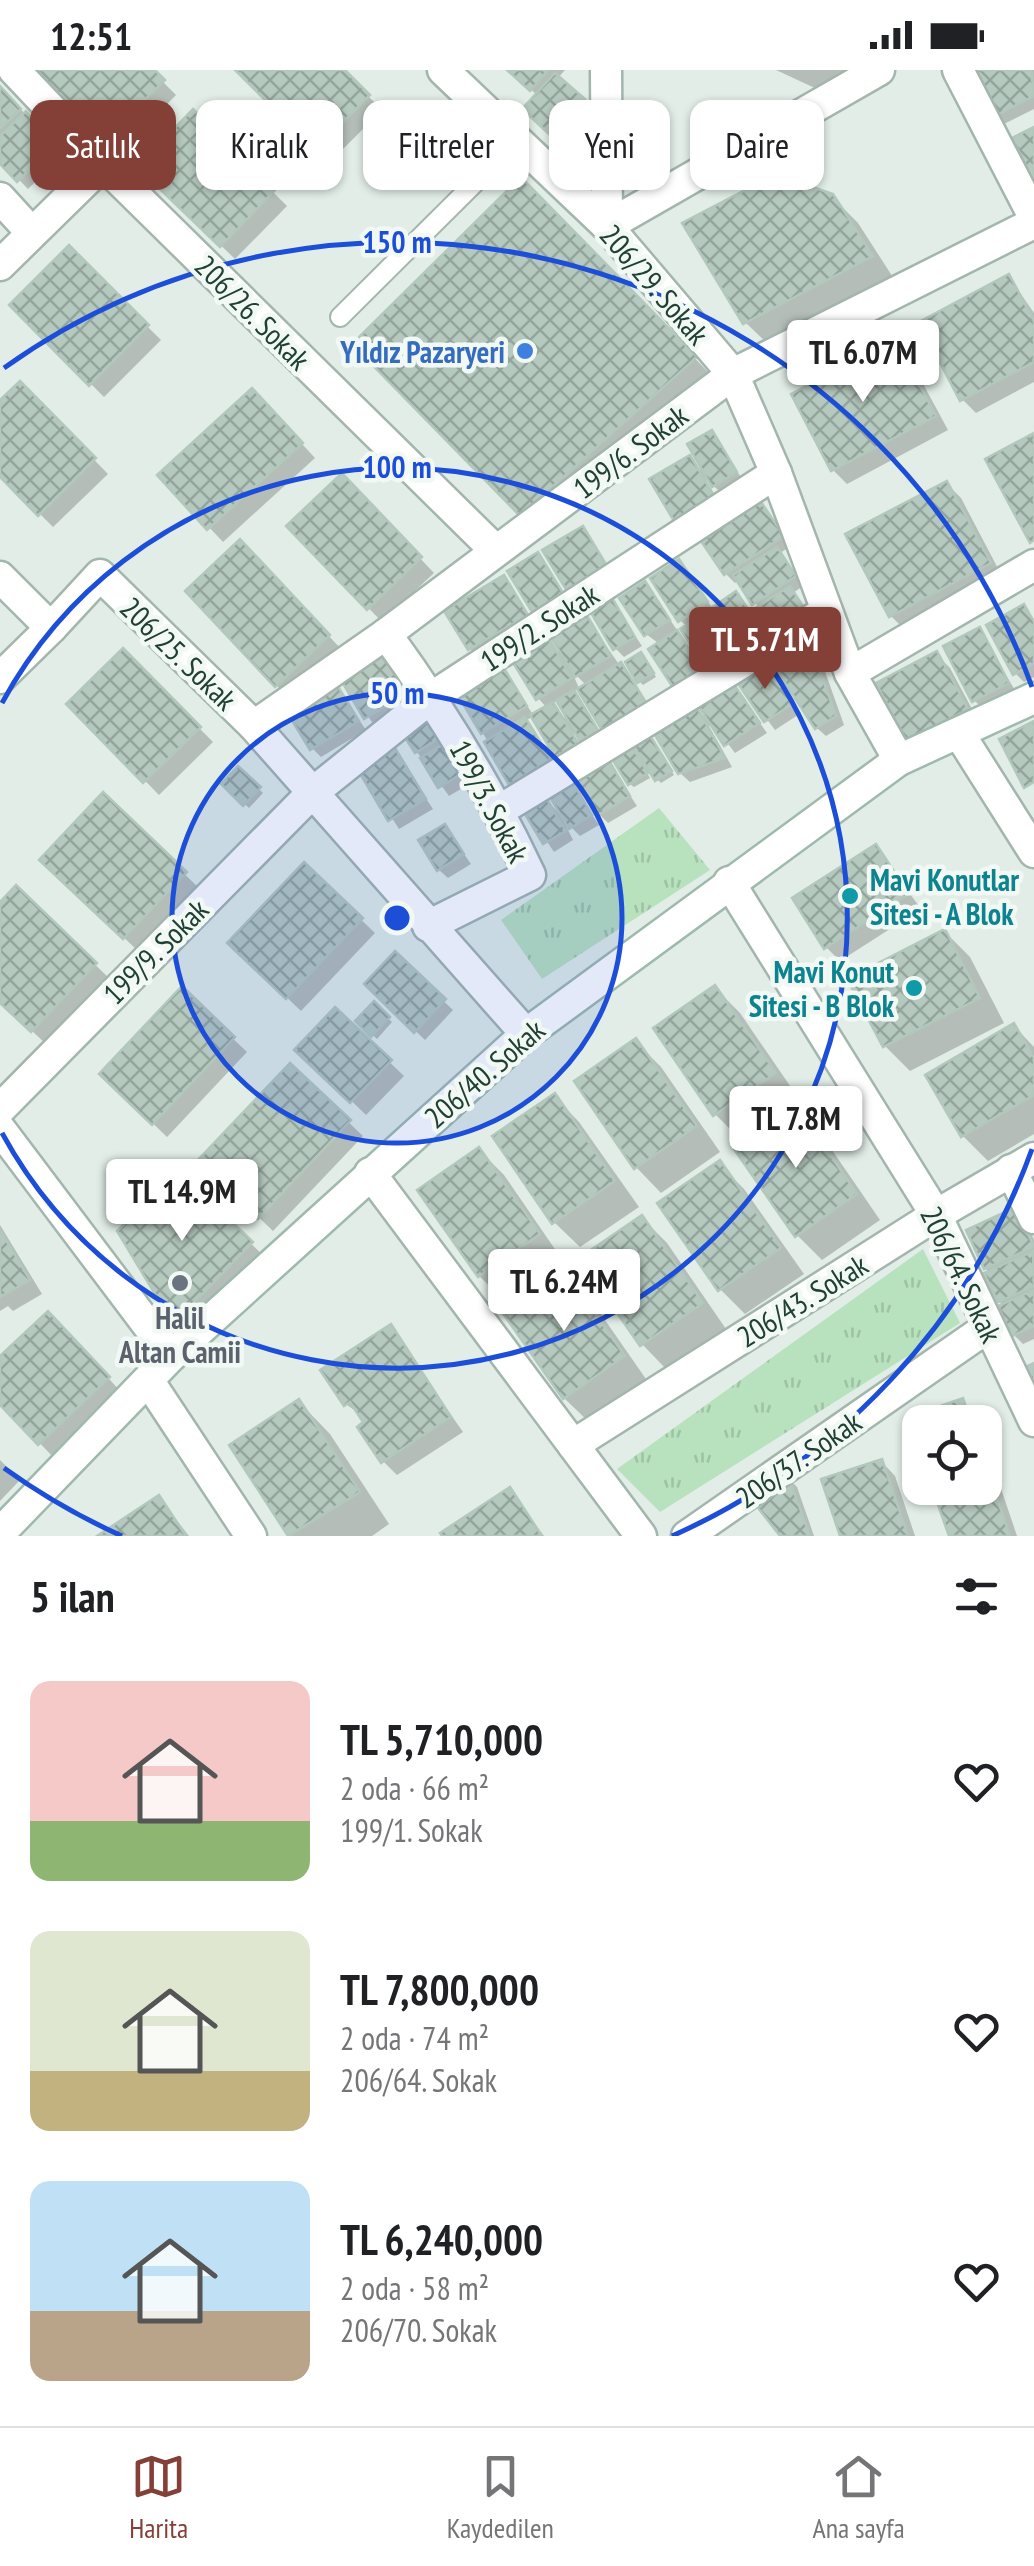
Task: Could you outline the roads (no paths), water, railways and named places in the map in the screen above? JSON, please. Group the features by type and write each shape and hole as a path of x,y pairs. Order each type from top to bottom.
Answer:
{"street":[{"name":"206/26. Sokak","path":"14,70 42,100"},
{"name":"206/29. Sokak","path":"443,70 475,100"},
{"path":"606,70 607,226 879,70"},
{"path":"958,70 1034,220"},
{"name":"206/29. Sokak","path":"529,152 607,226 732,374 776,472 850,673 899,760"},
{"path":"0,265 76,190"},
{"name":"206/26. Sokak","path":"129,190 496,551"},
{"path":"0,198 32,233"},
{"name":"199/6. Sokak","path":"254,726 386,634 732,374 1034,220"},
{"name":"199/2. Sokak","path":"311,794 432,697 776,472"},
{"path":"850,673 1034,564"},
{"path":"0,576 51,628 0,678"},
{"name":"206/25. Sokak","path":"51,628 100,576 254,726 526,1034"},
{"path":"500,810 826,612"},
{"name":"199/3. Sokak","path":"386,634 432,697 500,810 530,875 428,926"},
{"name":"206/40. Sokak","path":"11,1530 171,1356 526,1034 899,760 1034,698"},
{"path":"960,735 1034,852"},
{"name":"199/9. Sokak","path":"0,1108 311,794"},
{"name":"206/64. Sokak","path":"728,882 936,1214 1033,1416"},
{"path":"0,1129 171,1356"},
{"path":"1022,1164 1034,1218"},
{"name":"206/43. Sokak","path":"573,1446 936,1214 1022,1164"},
{"path":"370,1173 641,1536"},
{"name":"206/37. Sokak","path":"703,1531 988,1326"},
{"path":"148,1380 251,1536"}],"lane":[{"path":"340,317 468,190"}],"place":[{"name":"Yıldız Pazaryeri","path":"525,351"},
{"name":"Mavi Konutlar Sitesi - A Blok","path":"850,896"},
{"name":"Mavi Konut Sitesi - B Blok","path":"914,988"},
{"name":"Halil Altan Camii","path":"180,1283"}]}
